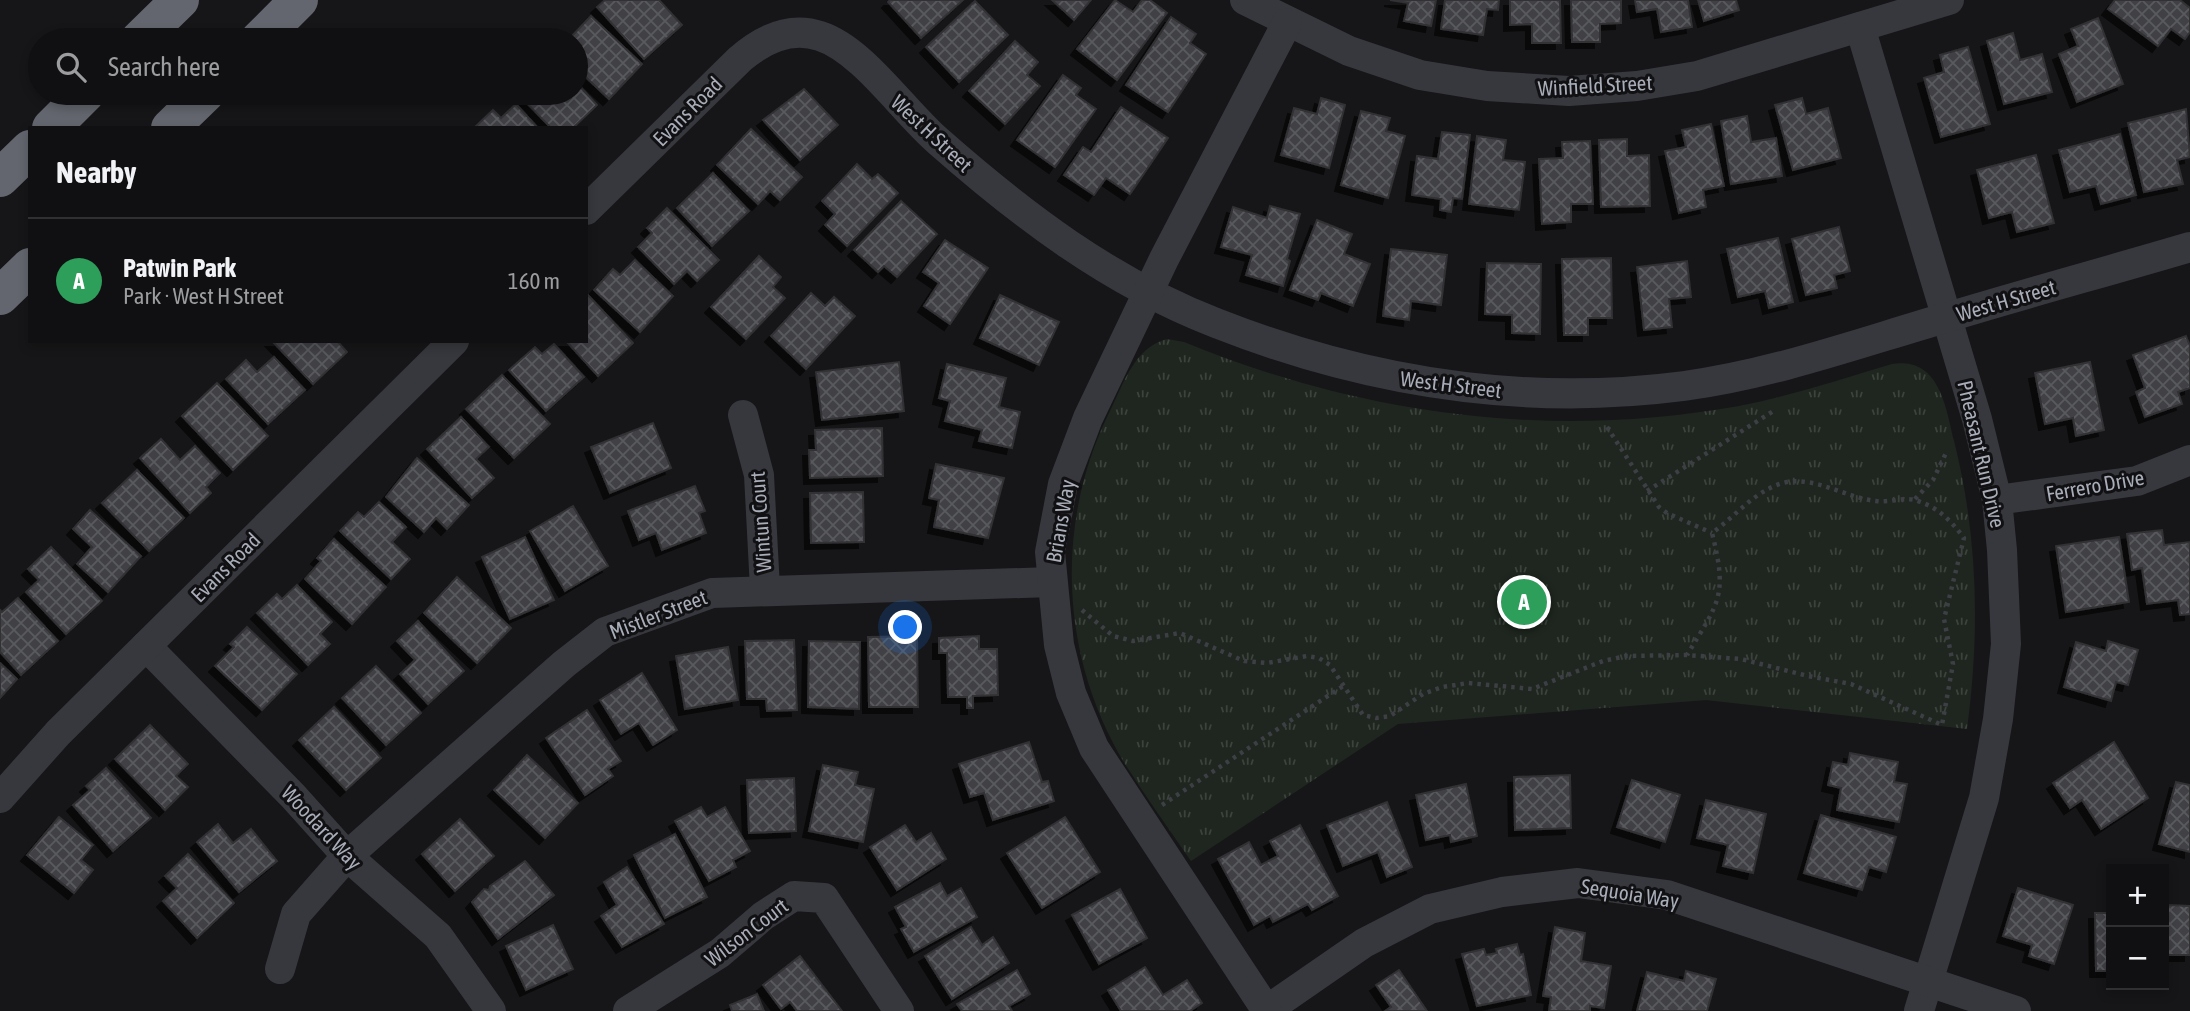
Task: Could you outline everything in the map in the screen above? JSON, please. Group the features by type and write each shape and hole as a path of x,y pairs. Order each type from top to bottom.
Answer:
{"highway":[{"path":"151,28 180,0"},
{"path":"271,28 299,0"},
{"path":"53,126 74,105"},
{"path":"172,126 194,105"},
{"path":"0,178 28,151"},
{"path":"0,296 28,269"}],"street":[{"name":"Winfield Street","path":"1245,0 1287,23 1349,51 1420,75 1487,86 1569,91 1637,86 1698,76 1949,0"},
{"name":"Brians Way","path":"1267,1011 1094,748 1068,681 1059,645 1050,552 1063,484 1088,418 1148,293 1287,23"},
{"name":"Pheasant Run Drive","path":"1860,27 1948,317 1997,500 2002,550 2006,644 1998,719 1984,798 1919,1011"},
{"name":"West H Street","path":"799,32 821,36 842,47 933,137 1010,204 1059,241 1148,293 1216,324 1330,363 1399,379 1466,390 1607,393 1685,386 1767,370 2190,247"},
{"name":"Evans Road","path":"588,208 740,59 757,45 799,32"},
{"name":"Evans Road","path":"0,797 58,733 452,343"},
{"name":"Wintun Court","path":"743,415 759,475 765,589"},
{"name":"Ferrero Drive","path":"1997,500 2137,481 2190,460"},
{"name":"Mistler Street","path":"280,969 296,914 347,856 564,664 605,632 712,593 765,589 1051,582"},
{"name":"Woodard Way","path":"146,646 293,796 347,856 438,936 491,1011"},
{"name":"Sequoia Way","path":"1267,1011 1364,943 1430,909 1502,892 1578,883 1667,895 2016,1011"},
{"name":"Wilson Court","path":"628,1011 720,953 763,916 794,896 824,898 899,1011"}],"path":[{"path":"1647,491 1775,410"},
{"path":"1607,426 1647,491 1667,513 1712,533"},
{"path":"1915,499 1933,480 1946,453"},
{"path":"1077,607 1113,636 1133,641 1180,633 1244,661 1267,663 1307,656 1319,658 1330,665 1363,715 1377,718 1390,716 1423,694 1442,687 1468,683 1532,689 1603,661 1626,656 1687,655 1741,659 1851,684 1942,725 1953,664 1944,619 1964,538 1935,508 1915,499 1878,502 1811,484 1789,482 1756,496 1712,533"},
{"path":"1687,655 1718,603 1721,571 1712,533"},
{"path":"1158,807 1343,686"}],"green space":[{"path":"1167,339 1184,342 1319,388 1457,414 1527,420 1597,421 1668,416 1758,402 1892,364 1908,364 1920,368 1938,387 1948,414 1968,512 1975,620 1967,729 1706,700 1398,724 1191,861 1125,764 1103,723 1087,679 1077,635 1072,589 1073,544 1080,498 1092,454 1131,368 1146,350"}],"building":[{"path":"605,0 659,0 682,25 644,59 597,7"},
{"path":"963,0 921,38 888,2"},
{"path":"1052,0 1091,0 1074,20"},
{"path":"1115,0 1133,12 1142,0 1150,0 1167,13 1117,80 1077,49"},
{"path":"1390,0 1436,0 1431,26 1404,21 1408,3"},
{"path":"1445,0 1499,0 1498,10 1487,9 1483,35 1441,29"},
{"path":"1510,0 1560,0 1561,43 1532,43 1532,24 1510,25"},
{"path":"1571,0 1621,0 1621,23 1600,24 1600,42 1572,42"},
{"path":"1635,0 1688,0 1692,27 1661,32 1657,9 1637,12"},
{"path":"1698,0 1736,0 1739,10 1704,21"},
{"path":"2115,0 2180,0 2190,8 2190,32 2185,39 2171,29 2158,46 2108,9"},
{"path":"975,1 1008,35 959,82 926,47"},
{"path":"591,16 642,64 609,99 588,79 588,28 580,28"},
{"path":"1171,17 1196,34 1190,43 1206,54 1168,112 1126,85"},
{"path":"2098,18 2123,84 2077,102 2059,54 2078,46 2071,29"},
{"path":"2013,33 2020,60 2042,54 2052,92 2004,104 1987,41"},
{"path":"1015,41 1038,62 1027,75 1040,86 1005,124 969,91"},
{"path":"1968,47 1990,124 1941,137 1924,78 1944,72 1940,55"},
{"path":"1063,75 1081,88 1076,95 1096,109 1055,167 1017,140"},
{"path":"804,89 838,125 800,160 763,120"},
{"path":"588,95 597,105 575,126 549,126 529,105 588,105"},
{"path":"1321,98 1345,105 1329,168 1281,155 1294,108 1317,114"},
{"path":"1802,98 1806,114 1828,108 1841,158 1793,170 1775,105"},
{"path":"517,105 536,126 476,126 493,110 501,118"},
{"path":"1121,107 1168,138 1130,194 1106,178 1094,195 1064,175 1083,147 1091,152"},
{"path":"2186,109 2190,157 2177,160 2183,184 2144,192 2128,123"},
{"path":"1361,111 1390,118 1386,131 1405,136 1388,198 1341,185"},
{"path":"1747,116 1751,142 1776,138 1782,176 1731,184 1721,121"},
{"path":"1711,124 1724,186 1703,190 1706,207 1679,213 1665,151 1686,147 1682,130"},
{"path":"751,129 802,177 780,200 770,191 758,204 717,165"},
{"path":"1442,132 1470,135 1462,199 1453,198 1451,212 1440,210 1441,199 1412,195 1417,156 1438,159"},
{"path":"2120,134 2136,195 2101,204 2096,186 2070,192 2059,150"},
{"path":"1477,136 1506,140 1503,160 1525,162 1519,210 1469,204"},
{"path":"1627,139 1627,156 1649,155 1650,206 1601,207 1599,140"},
{"path":"1590,141 1593,204 1571,204 1571,222 1542,224 1539,159 1563,158 1562,142"},
{"path":"2036,155 2054,223 2017,232 2012,212 1989,218 1977,170"},
{"path":"857,164 872,179 878,174 898,193 847,246 825,225 835,214 822,201"},
{"path":"713,173 749,211 712,246 677,208"},
{"path":"901,201 937,234 897,277 884,266 878,272 854,250"},
{"path":"1270,206 1300,214 1287,259 1290,261 1283,286 1246,275 1252,255 1221,247 1233,207 1267,218"},
{"path":"667,208 719,260 697,281 687,271 674,284 638,247 652,233 647,228"},
{"path":"1317,220 1352,234 1344,254 1370,264 1353,306 1321,293 1318,300 1290,290"},
{"path":"1839,227 1850,271 1834,275 1837,288 1806,295 1792,239"},
{"path":"1778,238 1793,302 1769,308 1765,291 1738,297 1727,249"},
{"path":"945,240 988,268 950,324 924,306 939,283 923,272"},
{"path":"1391,249 1447,255 1441,305 1411,301 1409,320 1383,316"},
{"path":"759,256 781,277 773,287 785,298 746,339 711,307"},
{"path":"1611,258 1612,318 1588,318 1588,335 1564,335 1562,259"},
{"path":"635,260 673,296 640,332 594,290 613,269 620,275"},
{"path":"1687,261 1691,297 1669,299 1672,327 1644,330 1637,267"},
{"path":"1487,263 1541,264 1540,334 1512,333 1512,315 1485,314"},
{"path":"811,293 825,306 834,297 855,316 806,369 771,336"},
{"path":"588,295 633,343 598,376 568,343 588,343"},
{"path":"1000,295 1059,322 1039,365 980,338"},
{"path":"2186,336 2190,346 2190,388 2178,392 2182,404 2145,417 2136,392 2145,388 2133,355"},
{"path":"274,343 339,343 347,352 313,384"},
{"path":"554,344 584,377 546,411 509,370 535,347 542,354"},
{"path":"274,357 305,390 268,424 226,379 246,360 257,372"},
{"path":"899,362 904,411 822,420 816,372"},
{"path":"2090,362 2104,430 2076,436 2073,418 2045,424 2035,373"},
{"path":"947,364 1006,378 999,407 1020,412 1012,448 979,441 982,430 945,421 950,401 939,398"},
{"path":"502,375 550,424 514,458 466,409"},
{"path":"217,383 268,436 233,470 182,416"},
{"path":"461,417 489,447 476,459 494,478 472,498 427,449"},
{"path":"653,423 671,468 610,493 591,447"},
{"path":"882,428 883,476 810,478 809,450 816,450 815,430"},
{"path":"161,439 180,460 195,446 220,473 206,487 211,493 190,513 140,458"},
{"path":"417,458 469,505 447,529 436,518 424,532 386,497"},
{"path":"936,464 1004,478 988,538 934,527 939,500 929,498"},
{"path":"137,470 184,518 149,551 102,503"},
{"path":"695,486 705,511 699,513 706,533 662,550 656,533 639,540 628,511"},
{"path":"863,492 864,542 811,543 810,493"},
{"path":"379,502 406,527 392,542 410,559 391,579 340,531 358,512 364,517"},
{"path":"573,506 608,566 565,591 530,531"},
{"path":"90,510 141,556 108,592 77,564 92,547 73,529"},
{"path":"2162,530 2164,545 2190,542 2190,614 2180,615 2178,600 2147,604 2142,568 2132,570 2127,534"},
{"path":"525,537 554,600 510,619 482,557"},
{"path":"2119,537 2129,602 2066,612 2056,546"},
{"path":"334,539 386,587 352,624 305,579 321,561 317,558"},
{"path":"51,547 102,601 66,634 26,592 39,580 28,569"},
{"path":"457,577 511,628 477,663 424,613"},
{"path":"297,585 332,622 320,634 330,644 308,665 257,613 277,594 282,599"},
{"path":"18,598 58,641 21,675 0,652 0,610 2,612"},
{"path":"418,621 464,671 428,704 400,674 415,660 397,641"},
{"path":"247,627 297,674 262,710 215,666 234,647 230,644"},
{"path":"917,636 918,707 869,707 868,637"},
{"path":"979,636 979,649 997,649 998,695 973,696 973,708 967,708 967,697 948,697 947,653 939,653 939,638"},
{"path":"794,640 797,710 767,711 766,699 747,699 745,641"},
{"path":"809,641 860,642 859,709 808,707"},
{"path":"2108,641 2138,650 2128,685 2116,682 2111,701 2064,687 2076,642 2106,651"},
{"path":"728,647 738,700 685,709 676,656"},
{"path":"0,663 17,679 0,698"},
{"path":"376,666 421,713 386,745 342,698"},
{"path":"642,673 677,730 653,745 639,723 621,734 600,700"},
{"path":"334,707 381,758 346,790 299,740"},
{"path":"587,710 621,761 608,769 613,776 585,795 546,738"},
{"path":"150,725 188,764 176,776 188,787 165,810 115,759"},
{"path":"1029,742 1042,782 1048,781 1054,801 993,820 984,793 970,797 959,764"},
{"path":"2114,742 2148,798 2101,829 2082,800 2070,808 2053,783"},
{"path":"1850,753 1898,762 1894,782 1907,784 1899,822 1837,810 1841,788 1828,785 1833,762 1848,765"},
{"path":"527,755 578,803 545,838 494,790"},
{"path":"823,765 858,772 855,785 874,789 863,842 809,831"},
{"path":"106,768 151,818 113,851 73,805 90,790 86,786"},
{"path":"1570,775 1571,828 1515,830 1514,777"},
{"path":"794,778 796,831 749,833 747,780"},
{"path":"1632,780 1680,795 1665,842 1617,827"},
{"path":"2176,782 2190,785 2190,852 2159,844"},
{"path":"1466,784 1477,836 1451,842 1450,835 1426,840 1416,795"},
{"path":"1706,800 1766,814 1753,873 1723,866 1728,845 1697,838"},
{"path":"1387,802 1412,867 1387,877 1378,852 1343,866 1327,825"},
{"path":"701,807 707,817 725,807 750,851 733,860 736,867 709,881 675,821"},
{"path":"1821,815 1896,837 1886,872 1869,867 1862,890 1804,873"},
{"path":"59,817 93,845 81,860 93,870 74,893 27,855"},
{"path":"1065,817 1100,872 1042,908 1007,853"},
{"path":"460,819 494,856 455,891 422,854"},
{"path":"218,824 233,843 251,829 277,861 239,892 197,842"},
{"path":"905,825 916,842 931,833 946,859 897,890 870,847"},
{"path":"1300,825 1338,896 1312,910 1308,904 1273,922 1270,916 1254,925 1218,859 1249,842 1261,865 1278,856 1270,841"},
{"path":"675,834 707,897 665,918 634,855"},
{"path":"188,854 234,903 197,938 163,901 177,888 165,876"},
{"path":"525,861 554,895 498,939 472,902 484,889 489,890 490,886"},
{"path":"627,867 664,924 622,947 601,916 617,905 604,882"},
{"path":"940,883 947,896 961,888 977,917 914,952 901,929 906,927 895,907"},
{"path":"2018,888 2073,905 2054,964 2029,956 2032,945 2003,936"},
{"path":"1120,889 1147,938 1099,964 1072,915"},
{"path":"2169,905 2190,906 2190,955 2169,955"},
{"path":"2095,913 2106,913 2106,971 2096,971"},
{"path":"553,925 573,969 526,990 506,946"},
{"path":"971,927 982,945 993,937 1009,963 952,999 925,956"},
{"path":"1555,927 1585,933 1581,961 1611,966 1604,1008 1590,1006 1590,1011 1549,1011 1551,997 1543,996"},
{"path":"1517,944 1520,955 1523,954 1531,995 1477,1006 1462,954 1484,949 1486,955 1497,953 1496,949"},
{"path":"800,956 842,1011 797,1011 790,1002 781,1009 763,985"},
{"path":"1145,967 1163,995 1187,980 1202,1003 1190,1011 1121,1011 1108,990"},
{"path":"1017,970 1030,994 1009,1006 1012,1011 962,1011 957,1004"},
{"path":"1399,970 1427,1011 1385,1011 1391,1007 1376,985"},
{"path":"1686,971 1716,979 1707,1011 1637,1011 1647,972 1684,981"},
{"path":"757,994 764,1011 732,1011 730,1005"}],"place":[{"name":"Patwin Park","path":"1524,602"}]}
